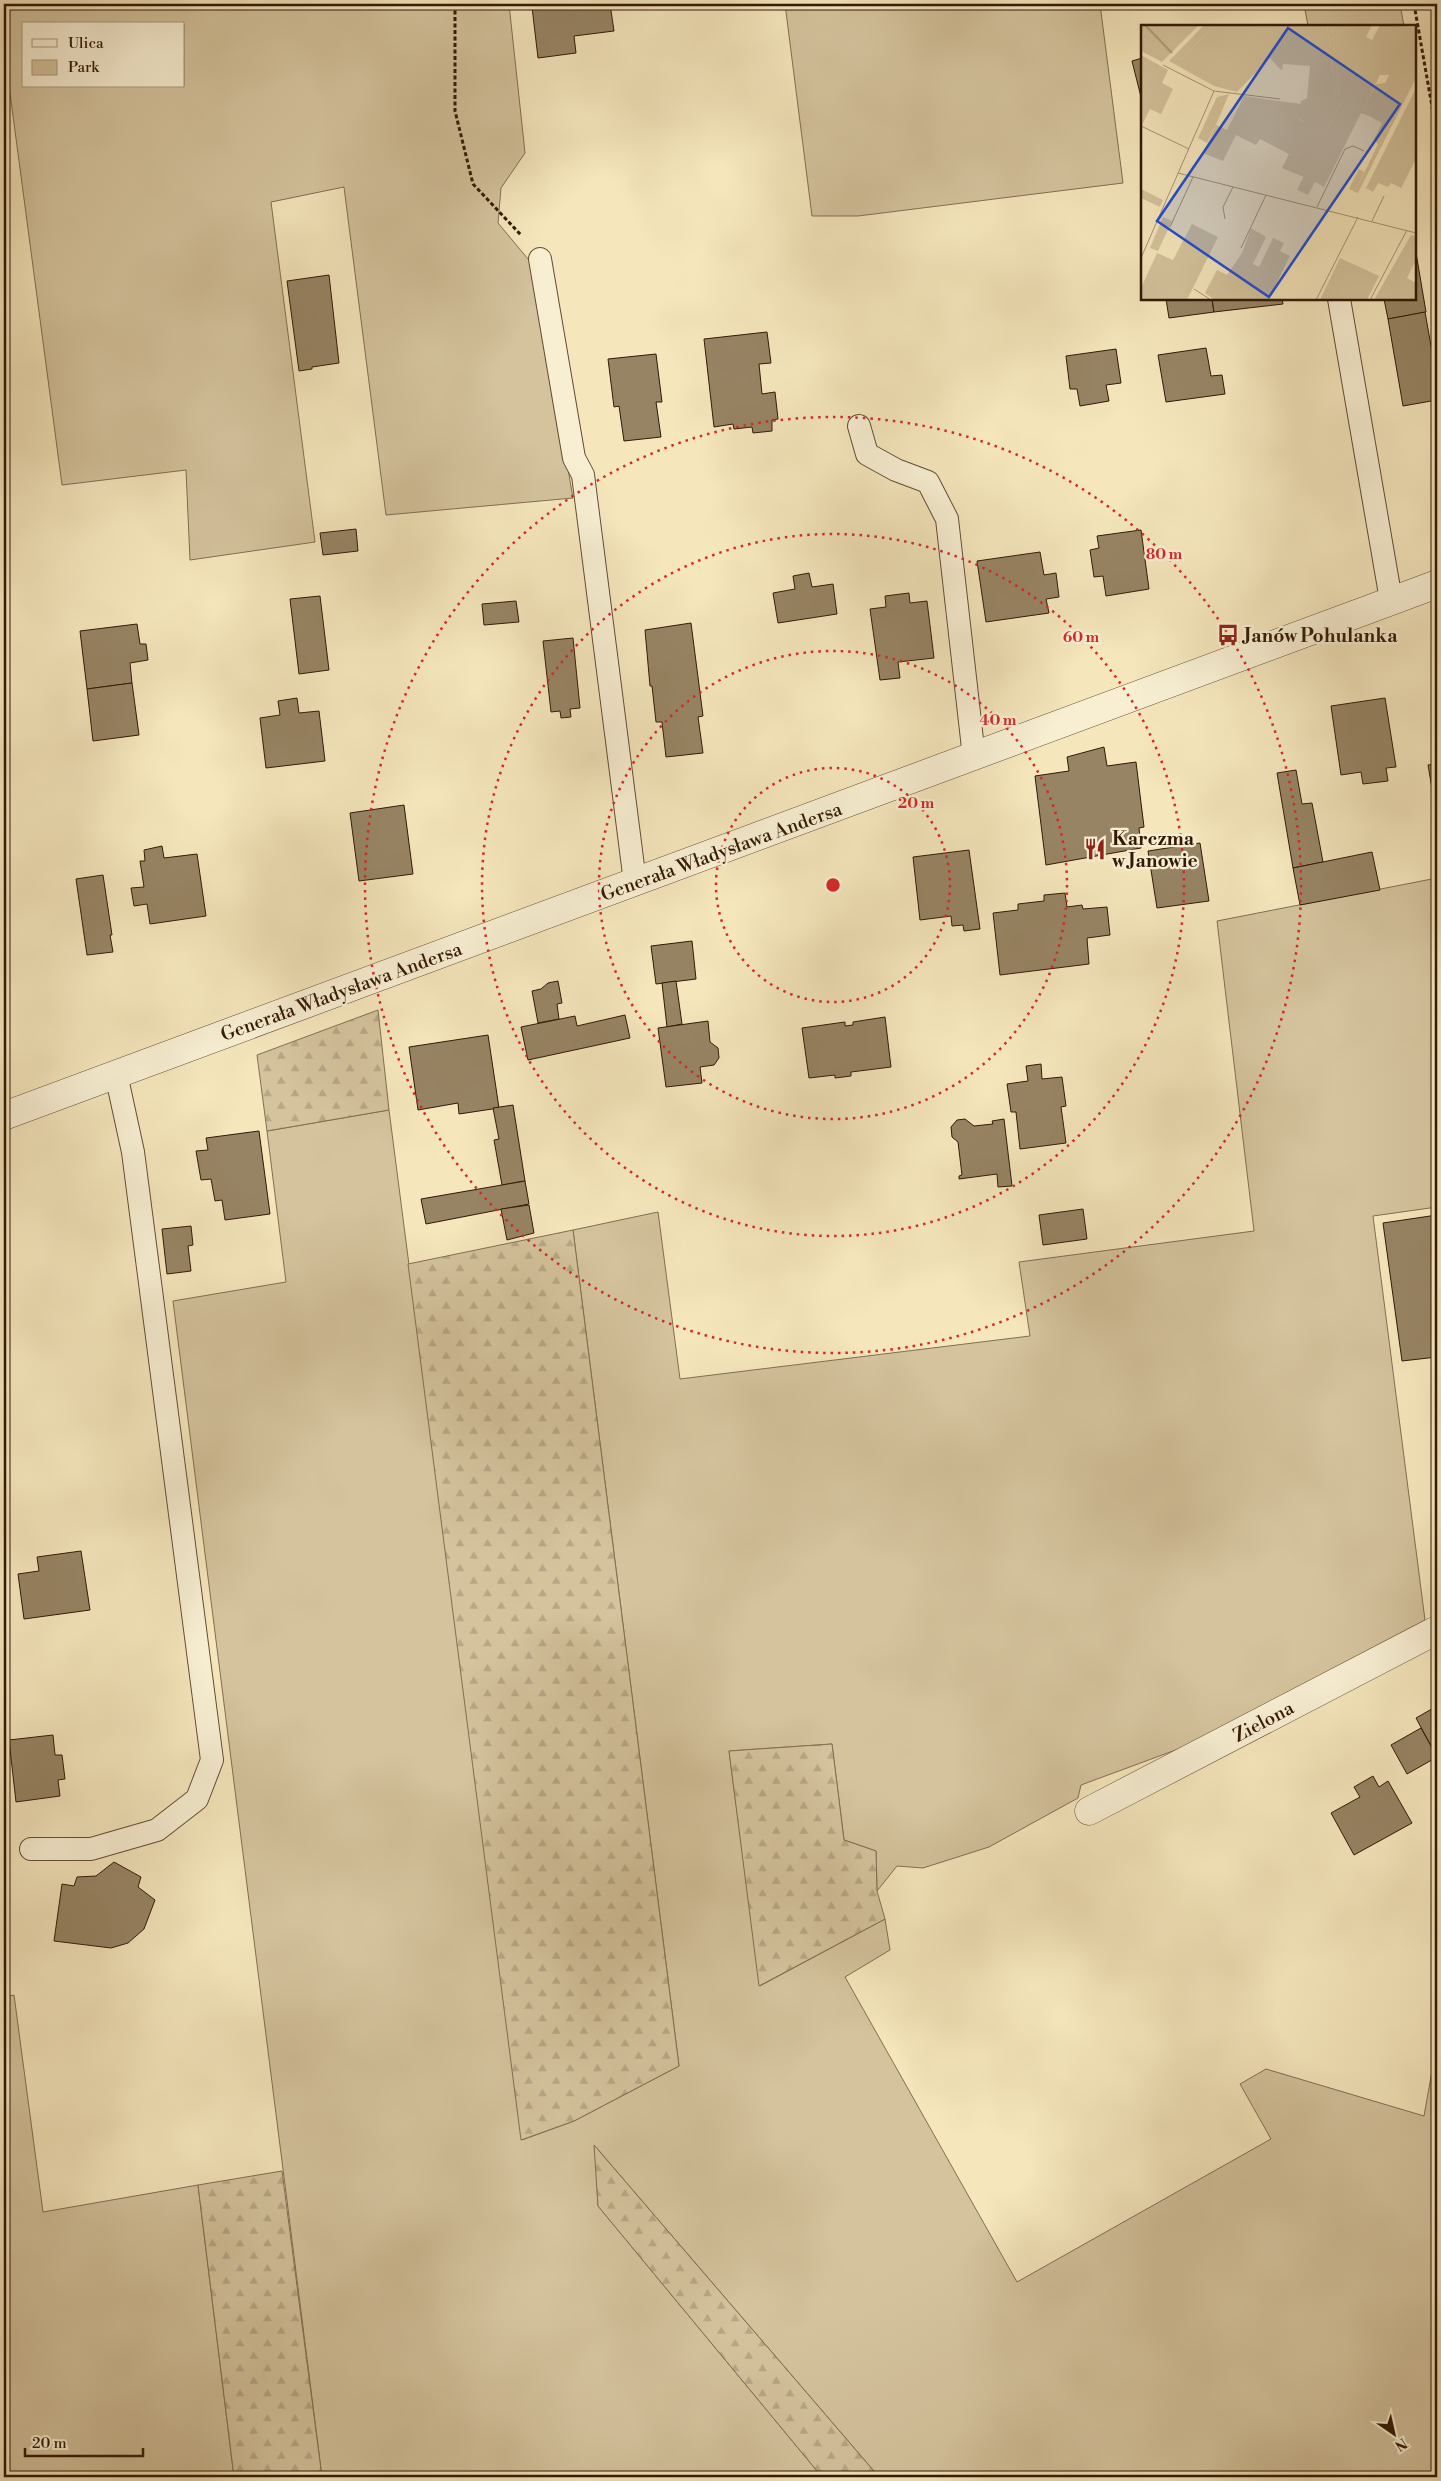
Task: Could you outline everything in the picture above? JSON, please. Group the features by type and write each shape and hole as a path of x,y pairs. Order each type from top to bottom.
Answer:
{"street":[{"name":"Generała Władysława Andersa","path":"4,1116 974,758 1437,584"},
{"name":"Zielona","path":"1090,1811 1437,1630"}],"lane":[{"path":"540,259 574,458 583,475 635,882"},
{"path":"1340,300 1391,600"},
{"path":"859,426 867,454 896,470 928,482 947,519 974,758"},
{"path":"31,1849 92,1849 157,1830 198,1799 212,1760 133,1152 116,1074"}],"path":[{"path":"455,4 456,111 473,184 512,223 540,259"},
{"path":"1414,4 1437,135"}],"green space":[{"path":"4,4 509,4 525,153 501,188 498,223 533,265 573,498 386,515 344,187 271,202 315,542 190,560 186,470 62,485 4,48"},
{"path":"785,4 1100,4 1123,183 858,216 812,216"},
{"path":"1304,4 1400,4 1404,25 1308,25"},
{"path":"1437,878 1437,1207 1373,1216 1425,1620 1181,1748 1081,1785 1078,1798 989,1847 923,1868 897,1866 877,1891 876,1851 844,1840 832,1744 729,1751 760,1986 885,1919 890,1950 845,1977 1017,2282 1271,2139 1240,2084 1266,2069 1424,2116 1437,2043 1437,2477 879,2477 595,2146 598,2206 822,2477 322,2477 173,1301 286,1282 267,1131 389,1110 522,2140 574,2121 679,2066 573,1230 658,1212 680,1379 1030,1336 1019,1262 1254,1231 1217,921"},
{"path":"378,1010 389,1110 267,1131 257,1055"},
{"path":"573,1230 679,2066 574,2121 521,2140 408,1264"},
{"path":"832,1744 844,1840 876,1851 877,1891 885,1919 759,1986 729,1751"},
{"path":"14,1995 43,2212 198,2185 234,2477 4,2477 4,1997"},
{"path":"594,2145 879,2477 822,2477 598,2206"},
{"path":"282,2171 322,2477 234,2477 198,2185"}],"building":[{"path":"553,4 610,4 614,31 574,36 576,53 538,58 532,7"},
{"path":"1141,58 1141,97 1132,61"},
{"path":"1416,253 1426,312 1388,319 1384,300 1416,300"},
{"path":"329,275 339,363 299,371 287,281"},
{"path":"1166,300 1212,300 1214,312 1169,318"},
{"path":"1212,300 1282,300 1283,304 1214,312"},
{"path":"1425,312 1437,380 1437,400 1403,406 1388,319"},
{"path":"767,332 771,363 759,364 762,394 775,392 778,419 772,420 772,431 753,433 752,427 734,429 733,424 714,427 704,339"},
{"path":"1206,348 1211,376 1222,375 1225,394 1166,402 1158,355"},
{"path":"1116,349 1121,383 1106,385 1109,401 1080,406 1077,389 1070,389 1066,356"},
{"path":"656,354 662,402 656,402 661,437 624,441 619,406 614,407 608,359"},
{"path":"356,529 358,551 323,555 320,533"},
{"path":"1141,530 1149,589 1106,596 1103,576 1094,577 1090,550 1099,548 1097,536"},
{"path":"1040,552 1044,575 1056,573 1059,597 1046,599 1049,613 986,622 977,561"},
{"path":"809,573 812,587 833,584 837,614 778,623 773,593 795,589 793,576"},
{"path":"909,593 910,603 927,601 934,658 898,662 900,678 880,680 870,609 886,607 885,596"},
{"path":"320,596 329,670 299,674 290,599"},
{"path":"516,601 519,622 484,625 482,604"},
{"path":"691,623 703,716 698,717 703,753 666,757 662,722 656,722 652,686 650,686 645,630"},
{"path":"137,624 140,644 146,644 148,660 130,663 132,683 87,689 80,631"},
{"path":"573,638 580,708 570,709 571,717 561,718 560,711 551,712 543,641"},
{"path":"132,683 139,735 93,741 87,689"},
{"path":"297,698 299,713 319,711 325,761 266,768 260,718 280,715 278,701"},
{"path":"1385,698 1396,767 1386,768 1388,781 1363,784 1361,772 1341,775 1331,706"},
{"path":"1104,747 1107,766 1136,762 1144,827 1139,828 1141,848 1046,865 1035,776 1069,771 1067,757"},
{"path":"1437,764 1437,818 1428,765"},
{"path":"1296,770 1302,804 1312,803 1323,862 1293,868 1277,773"},
{"path":"404,805 413,874 359,881 350,813"},
{"path":"1200,843 1209,901 1157,908 1148,851"},
{"path":"162,846 164,858 197,854 206,916 150,924 147,904 134,906 131,888 144,887 140,861 145,861 144,850"},
{"path":"969,850 980,929 964,931 963,925 952,926 951,916 920,920 913,857"},
{"path":"1372,852 1380,890 1300,905 1293,868"},
{"path":"103,875 113,952 87,955 76,879"},
{"path":"1065,893 1067,907 1082,905 1083,909 1107,907 1110,935 1087,938 1089,964 1000,975 993,913 1018,910 1018,904 1044,901 1044,895"},
{"path":"692,941 696,979 656,984 651,946"},
{"path":"558,981 562,1003 557,1004 559,1019 538,1023 532,991 541,989 548,983"},
{"path":"676,981 682,1024 667,1027 662,983"},
{"path":"625,1015 630,1038 528,1060 521,1027 575,1016 577,1026"},
{"path":"885,1017 891,1067 851,1072 851,1076 835,1078 835,1075 809,1078 802,1028 845,1022 845,1026 853,1025 853,1022"},
{"path":"708,1021 710,1042 718,1048 719,1058 714,1065 700,1067 702,1083 666,1087 658,1028"},
{"path":"488,1035 499,1108 459,1114 458,1103 418,1110 409,1047"},
{"path":"1041,1064 1042,1079 1062,1077 1066,1106 1061,1107 1066,1143 1020,1149 1016,1112 1011,1112 1007,1084 1028,1081 1026,1066"},
{"path":"513,1105 525,1181 502,1185 494,1140 499,1139 493,1108"},
{"path":"965,1119 974,1126 993,1124 992,1121 1004,1119 1012,1186 998,1187 997,1174 959,1179 959,1176 962,1175 958,1142 952,1137 951,1127 957,1120"},
{"path":"259,1131 270,1214 225,1220 222,1200 215,1201 211,1179 201,1180 196,1151 208,1150 206,1138"},
{"path":"525,1181 529,1204 426,1224 421,1199"},
{"path":"529,1205 534,1233 507,1240 501,1209"},
{"path":"1083,1209 1087,1239 1043,1245 1039,1215"},
{"path":"1437,1215 1437,1357 1402,1361 1383,1223"},
{"path":"191,1226 193,1245 188,1246 191,1271 167,1274 162,1229"},
{"path":"81,1551 90,1610 24,1619 18,1574 39,1571 37,1557"},
{"path":"1437,1706 1437,1757 1416,1718"},
{"path":"1421,1728 1437,1757 1407,1774 1391,1745"},
{"path":"53,1735 55,1755 62,1755 65,1779 58,1780 60,1796 16,1802 9,1740"},
{"path":"1373,1776 1379,1787 1388,1781 1412,1823 1354,1855 1331,1813 1360,1797 1354,1787"},
{"path":"114,1862 141,1877 138,1887 155,1900 144,1929 128,1943 111,1948 54,1941 62,1884 74,1886 77,1877 96,1876"}],"place":[{"name":"Janów Pohulanka","path":"1228,635"},
{"name":"Karczma w Janowie","path":"1095,849"}]}
